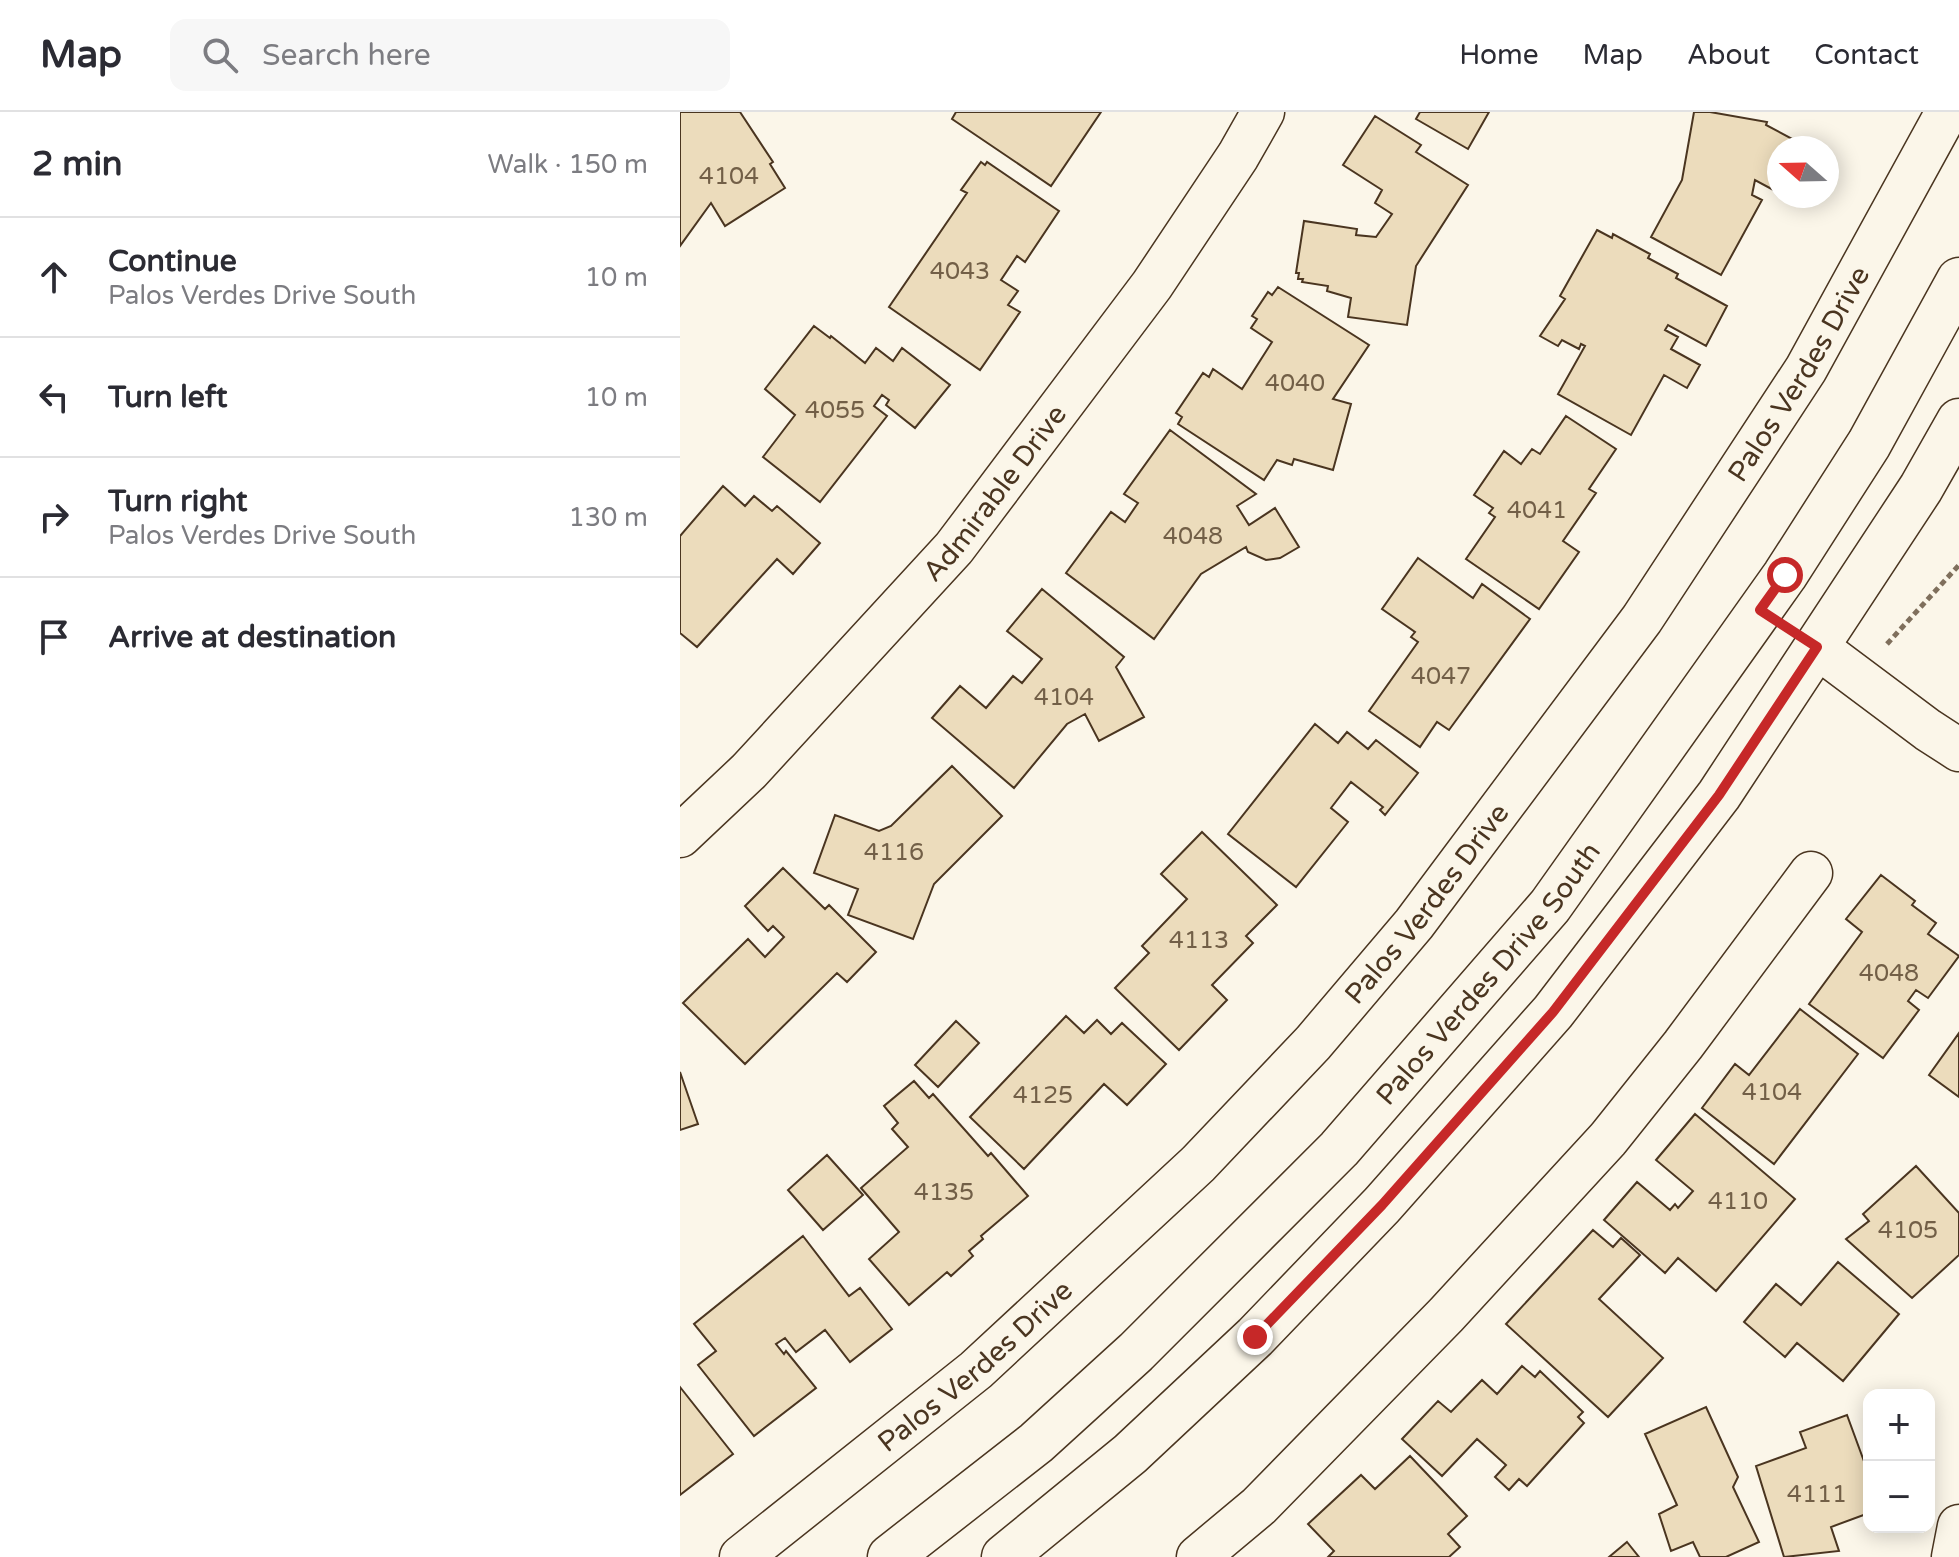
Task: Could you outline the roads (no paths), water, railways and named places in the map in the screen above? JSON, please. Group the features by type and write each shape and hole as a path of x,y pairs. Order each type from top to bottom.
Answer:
{"main road":[{"name":"Palos Verdes Drive South","path":"890,1557 1036,1443 1103,1382 1339,1149 1550,906 1760,610 1869,444 1959,280"},
{"path":"1004,1557 1130,1454 1255,1337 1422,1159 1553,1012 1719,795 1921,488 1959,421"},
{"path":"1760,610 1817,647"}],"street":[{"name":"Admirable Drive","path":"680,836 749,771 954,548 1152,285 1238,156 1263,112"},
{"name":"Palos Verdes Drive","path":"741,1557 976,1370 1198,1164 1313,1043 1404,936 1642,619 1806,369 1947,112"},
{"path":"1817,647 1959,750"},
{"path":"1198,1557 1259,1506 1446,1315 1608,1139 1683,1045 1811,873"},
{"path":"1953,1557 1959,1526"}]}
